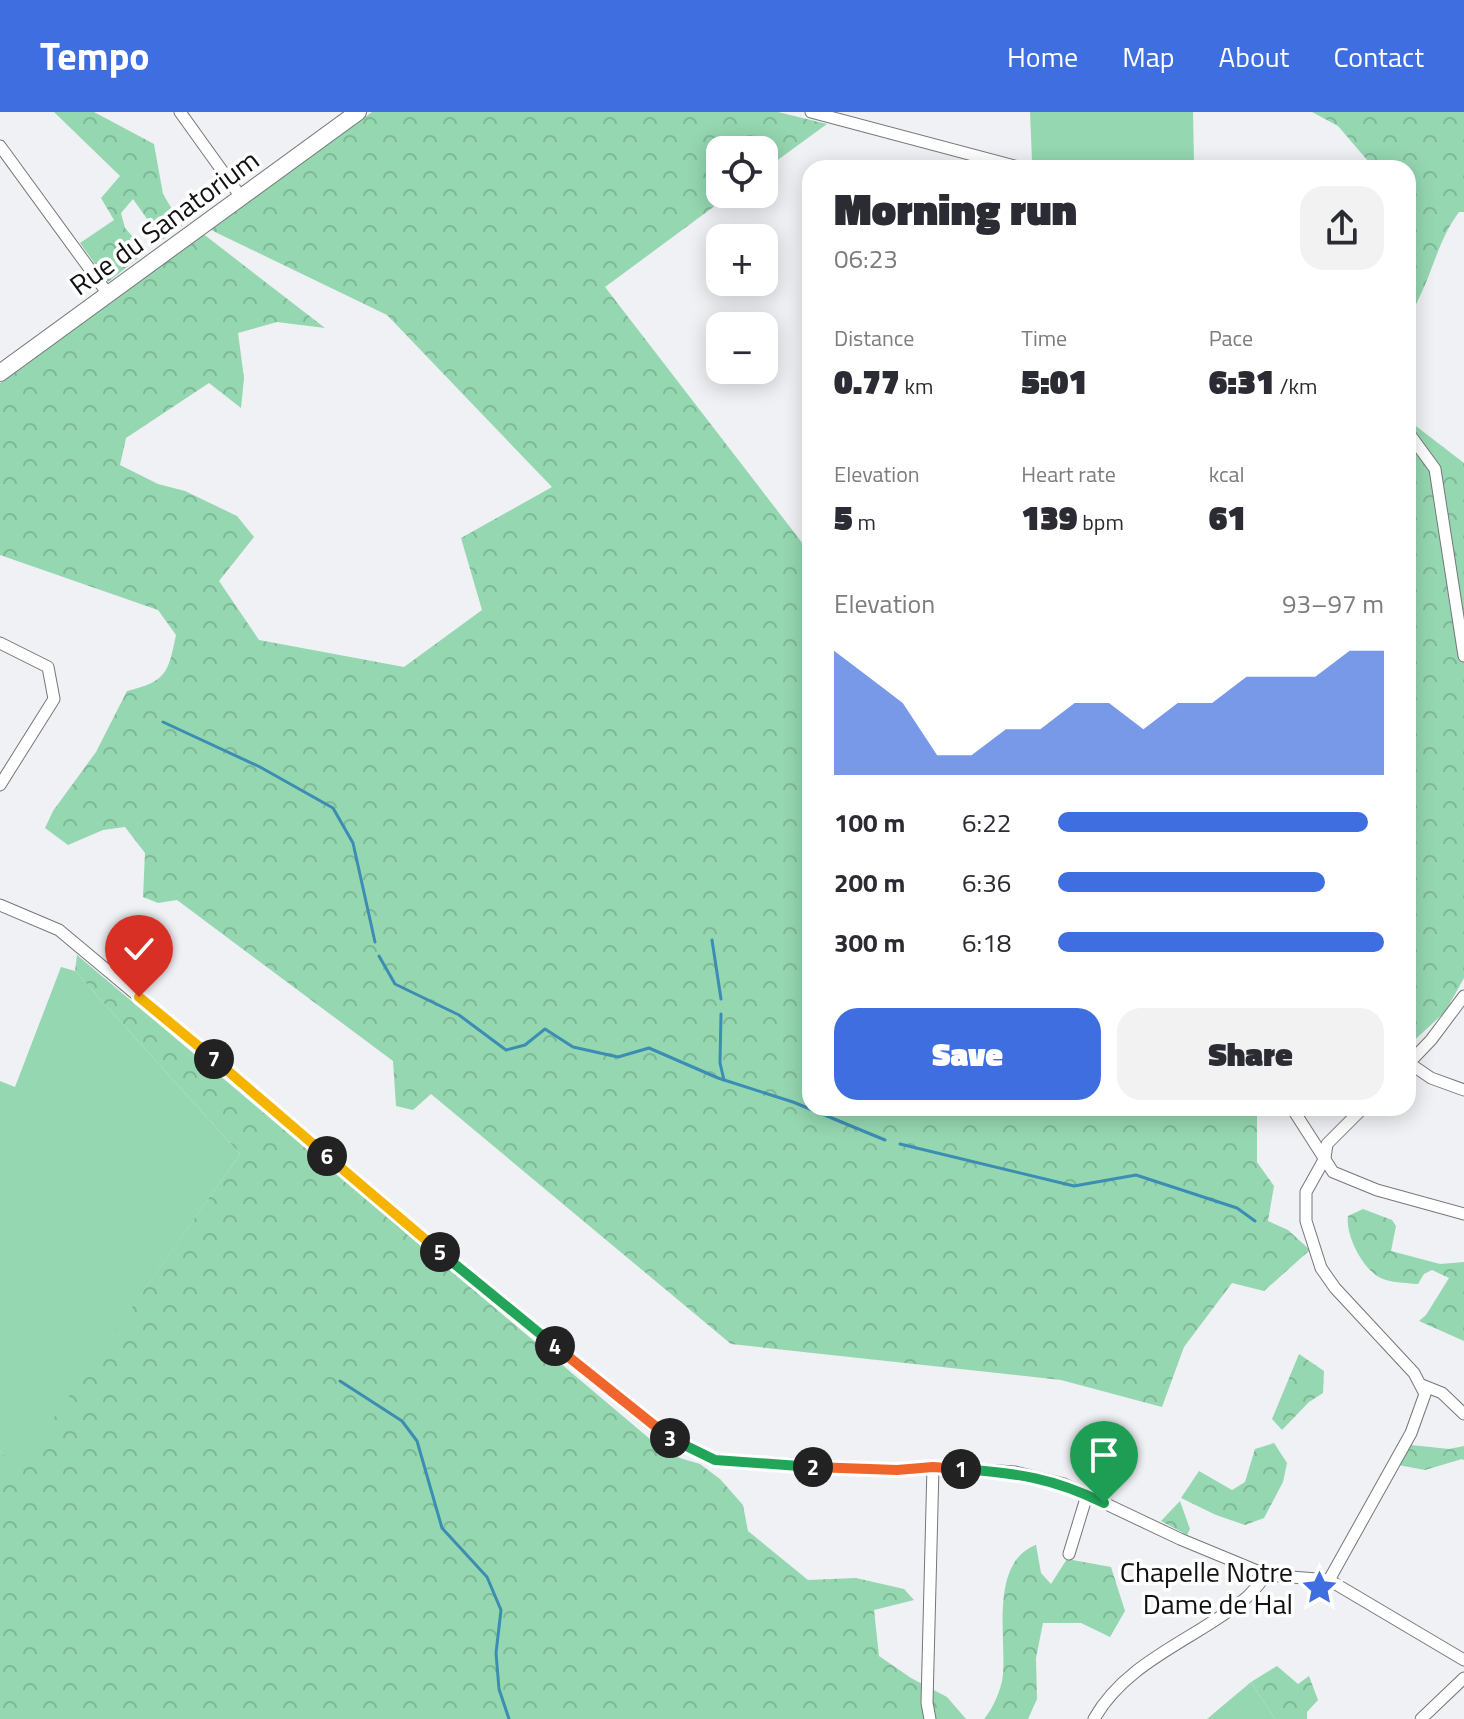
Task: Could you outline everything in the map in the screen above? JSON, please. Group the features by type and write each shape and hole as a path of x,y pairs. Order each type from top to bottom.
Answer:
{"street":[{"path":"180,112 241,197"},
{"name":"Rue du Sanatorium","path":"0,373 358,112"},
{"path":"811,112 992,160"},
{"path":"0,146 108,294"},
{"path":"1416,443 1435,469 1464,656"},
{"path":"0,643 48,667 54,699 0,785"},
{"path":"1,905 59,930 406,1225 665,1436 715,1460 897,1470 933,1467 1015,1472 1064,1484 1180,1539 1267,1575 1329,1580 1464,1660"},
{"path":"1416,1055 1464,996"},
{"path":"1416,1068 1431,1078 1464,1090"},
{"path":"1297,1116 1333,1172 1377,1190 1464,1214"},
{"path":"1329,1580 1411,1433 1425,1394 1414,1373 1335,1288 1321,1268 1313,1247 1305,1207 1306,1192 1325,1158 1327,1144 1355,1116"},
{"path":"1422,1385 1442,1393 1464,1414"},
{"path":"930,1719 927,1703 933,1467"},
{"path":"1069,1554 1087,1495"},
{"path":"1094,1719 1102,1705 1123,1684 1169,1646 1246,1598 1267,1575"},
{"path":"1421,1719 1464,1678"}],"green space":[{"path":"54,112 94,112 154,144 163,194 182,226 162,240 133,199 121,213 125,228 146,252 108,282 80,243 114,220 101,198 120,176"},
{"path":"372,112 778,112 827,124 778,160 778,136 706,136 706,208 712,208 605,287 802,543 802,1116 1257,1116 1257,1162 1274,1186 1268,1221 1288,1230 1310,1250 1264,1291 1232,1283 1184,1347 1162,1407 1061,1380 731,1344 431,1094 413,1110 396,1106 393,1061 177,900 158,903 143,897 145,853 125,827 103,830 68,845 45,828 53,811 96,752 127,691 164,674 176,635 158,610 0,555 0,383 202,233 325,328 277,322 238,333 244,378 241,408 209,383 126,438 120,465 237,516 254,537 219,581 259,640 404,667 482,610 461,538 552,487 387,315 211,230"},
{"path":"1030,112 1193,112 1194,160 1032,160"},
{"path":"1312,112 1464,112 1464,212 1459,212 1451,224 1416,304 1416,160 1367,160 1338,126"},
{"path":"1416,426 1464,463 1464,978 1445,1012 1416,1039"},
{"path":"77,955 657,1445 680,1458 700,1464 720,1479 743,1505 748,1531 808,1580 856,1578 904,1589 914,1600 874,1610 879,1656 947,1697 966,1719 0,1719 0,1451 17,1470 240,1154 75,971"},
{"path":"61,967 75,971 240,1154 17,1471 0,1451 0,1081 15,1087"},
{"path":"1363,1209 1392,1220 1396,1226 1391,1251 1440,1264 1464,1262 1464,1341 1419,1321 1449,1278 1432,1270 1424,1274 1418,1284 1394,1282 1378,1277 1364,1263 1353,1244 1348,1224 1348,1216"},
{"path":"1299,1354 1324,1371 1323,1393 1309,1402 1282,1430 1272,1419"},
{"path":"1274,1443 1287,1463 1283,1482 1264,1518 1245,1525 1181,1498 1199,1471 1232,1490 1245,1482 1255,1449"},
{"path":"1411,1445 1449,1449 1464,1446 1464,1460 1425,1470 1398,1465"},
{"path":"1180,1501 1190,1529 1187,1535 1161,1521"},
{"path":"1036,1545 1041,1573 1051,1584 1067,1559 1111,1567 1125,1611 1110,1637 1081,1623 1043,1623 1036,1658 1037,1699 1028,1719 984,1719 994,1704 1002,1680 1006,1583 1021,1554"},
{"path":"1277,1666 1298,1684 1309,1676 1318,1700 1307,1712 1307,1719 1275,1719 1251,1682"},
{"path":"1251,1682 1275,1719 1207,1719"}],"waterway":[{"path":"163,722 260,767 333,808 353,843 375,942"},
{"path":"712,940 721,999"},
{"path":"379,956 395,984 459,1015 506,1050 525,1045 545,1029 573,1047 618,1057 649,1048 718,1078 802,1106"},
{"path":"721,1014 720,1063 724,1080"},
{"path":"827,1116 885,1140"},
{"path":"900,1144 1074,1186 1136,1175 1237,1208 1255,1221"},
{"path":"340,1381 402,1421 417,1441 442,1528 487,1577 501,1610 496,1653 499,1689 509,1719"}],"place":[{"name":"Chapelle Notre Dame de Hal","path":"1319,1587"}],"route":[{"path":"139,997 406,1225 665,1436 715,1460 786,1466 897,1470 933,1467 1015,1472 1064,1484 1104,1503"}]}
